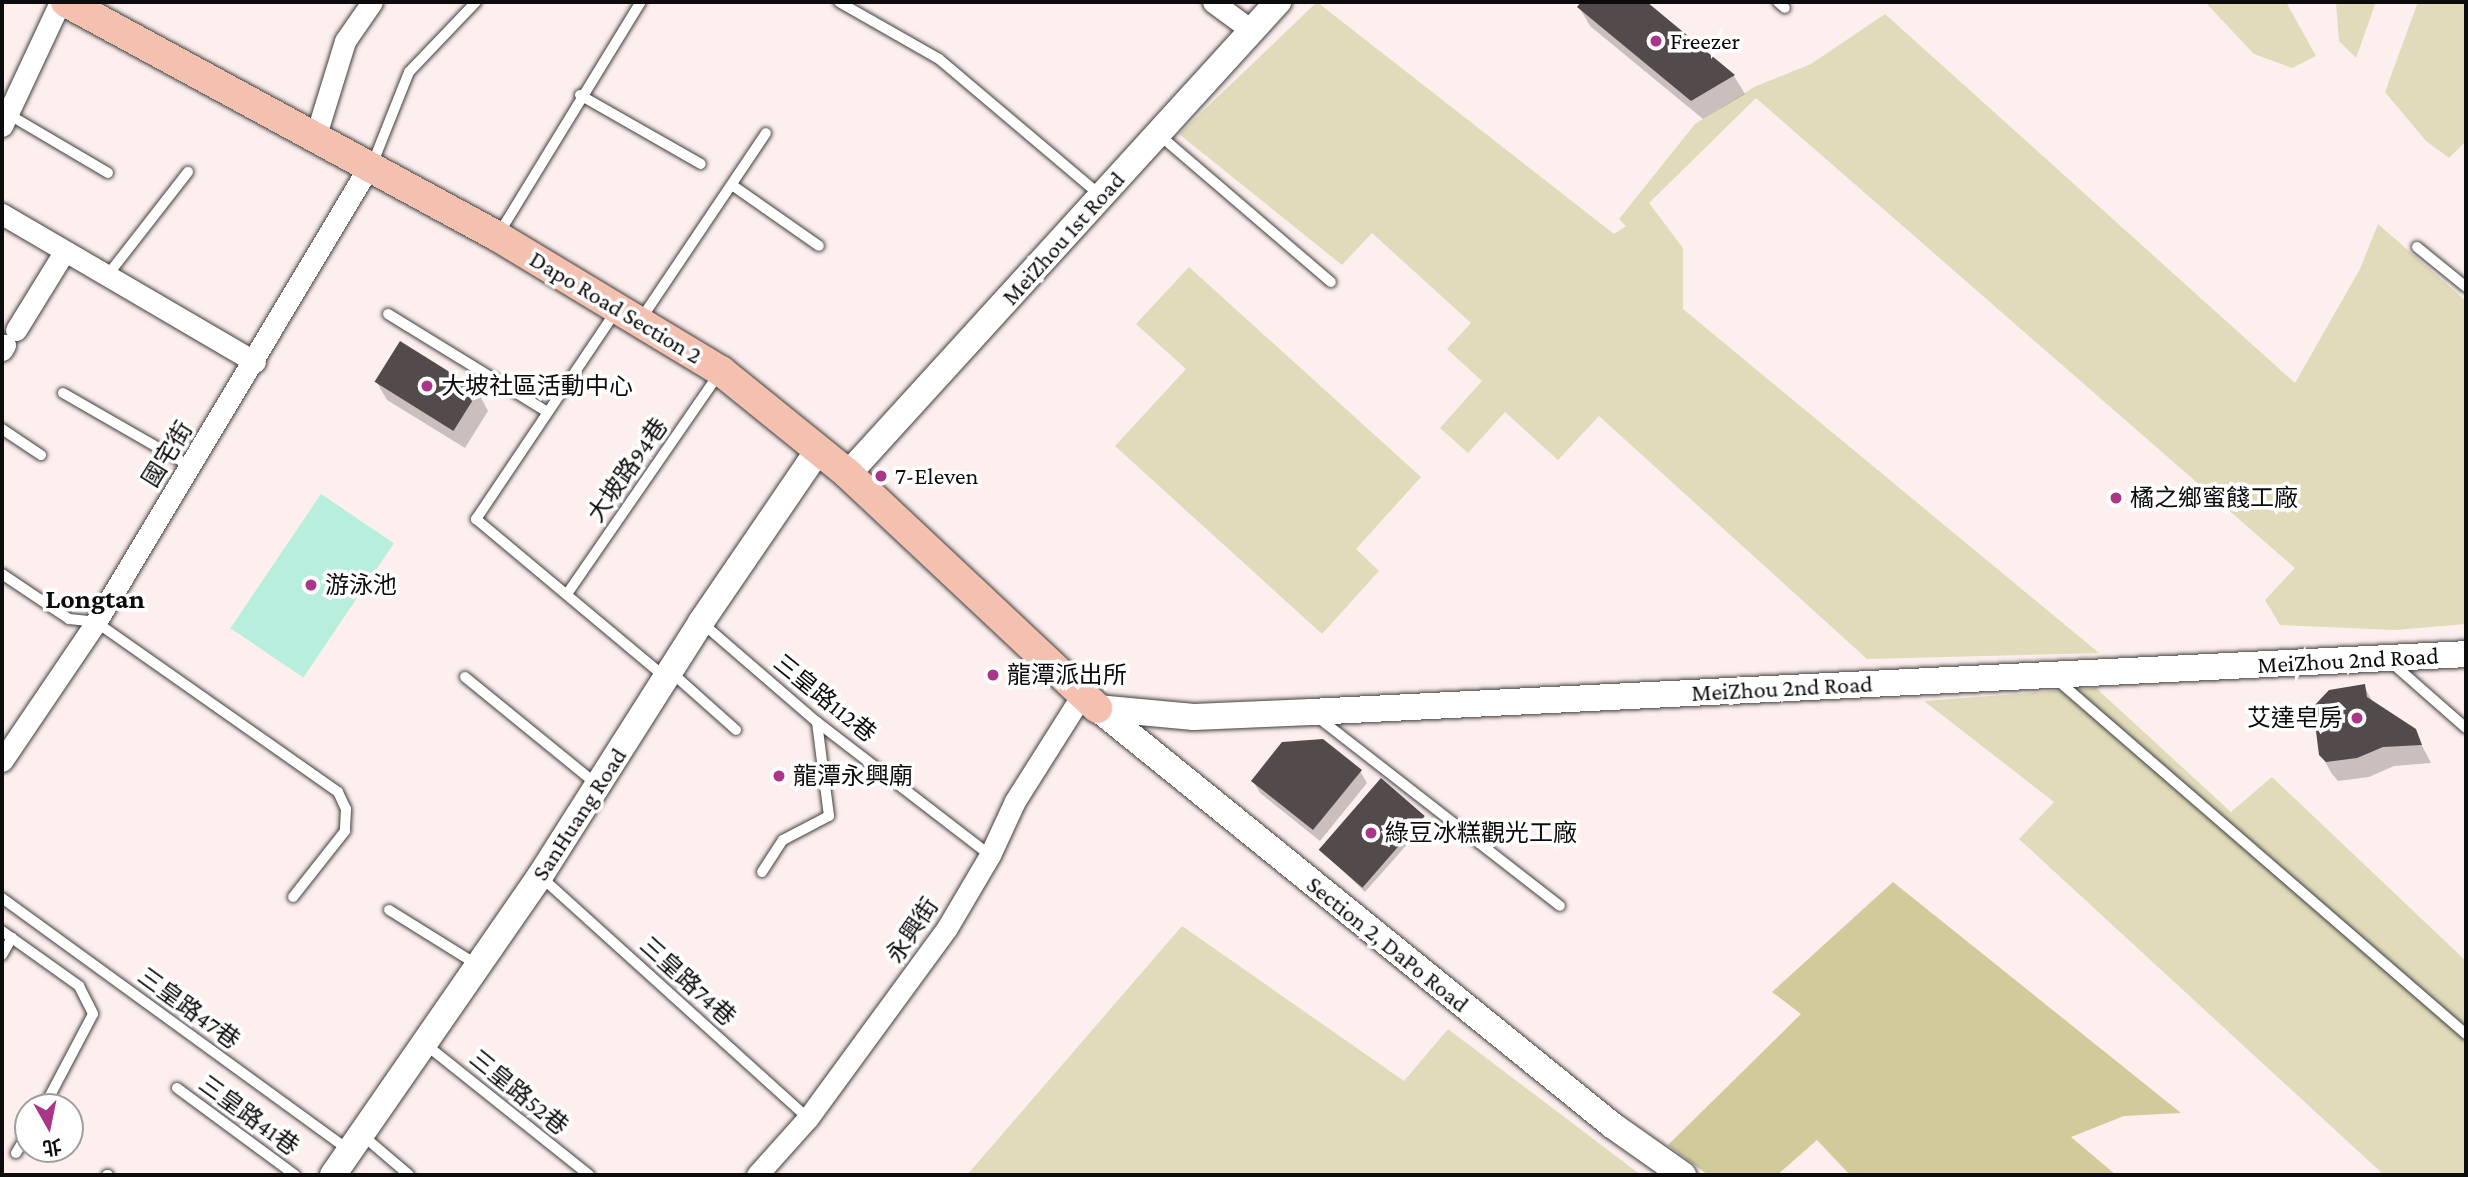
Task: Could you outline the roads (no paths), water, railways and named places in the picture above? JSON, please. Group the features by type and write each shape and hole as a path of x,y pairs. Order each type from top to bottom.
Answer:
{"main road":[{"name":"Dapo Road Section 2","path":"66,2 497,236 630,313 721,371 848,474 1090,702"}],"street":[{"path":"5,120 60,2"},
{"path":"315,138 345,41 372,2"},
{"path":"1213,2 1251,30"},
{"name":"MeiZhou 1st Road","path":"848,474 1278,2"},
{"name":"國宅街","path":"4,752 96,622 256,362 368,168"},
{"path":"2,214 256,362"},
{"path":"7,342 64,252"},
{"name":"SanHuang Road","path":"333,1175 476,964 540,876 701,622 820,449"},
{"name":"MeiZhou 2nd Road","path":"1090,702 1194,716 1311,712 2466,654"},
{"name":"永興街","path":"757,1175 808,1118 947,928 990,855 1015,801 1090,702"},
{"name":"Section 2, DaPo Road","path":"1090,702 1612,1125 1683,1175"}],"lane":[{"path":"368,168 409,72 476,2"},
{"path":"497,236 580,95 641,2"},
{"path":"839,2 939,59 1101,195"},
{"path":"580,95 701,164"},
{"path":"5,120 108,173"},
{"path":"736,730 476,519 547,412 732,185 766,133"},
{"path":"1157,134 1331,282"},
{"path":"107,276 188,172"},
{"path":"732,185 820,246"},
{"path":"2417,247 2466,287"},
{"path":"388,314 547,412"},
{"name":"大坡路94巷","path":"568,594 721,371"},
{"path":"63,393 190,466"},
{"path":"2,429 41,455"},
{"path":"2,574 69,619 96,622 338,792 346,809 345,831 293,897"},
{"name":"三皇路112巷","path":"701,622 817,722 990,855"},
{"path":"2388,659 2466,728"},
{"path":"2050,674 2466,1034"},
{"path":"466,677 598,786"},
{"path":"1311,712 1560,906"},
{"path":"762,872 783,840 829,816 817,722"},
{"name":"三皇路74巷","path":"540,876 808,1118"},
{"name":"三皇路47巷","path":"2,898 356,1143 409,1175"},
{"path":"389,910 476,964"},
{"path":"2,931 79,986 93,1014 51,1093"},
{"path":"2,955 12,938"},
{"name":"三皇路52巷","path":"423,1042 589,1175"},
{"name":"三皇路41巷","path":"177,1088 295,1175"}],"place":[{"name":"Freezer","path":"1656,41"},
{"name":"大坡社區活動中心","path":"427,386"},
{"name":"7-Eleven","path":"881,476"},
{"name":"橘之鄉蜜餞工廠","path":"2116,498"},
{"name":"游泳池","path":"311,585"},
{"name":"龍潭派出所","path":"993,675"},
{"name":"艾達皂房","path":"2357,718"},
{"name":"龍潭永興廟","path":"779,776"},
{"name":"綠豆冰糕觀光工廠","path":"1371,833"}],"district":[{"name":"Longtan","path":"95,599"}]}
